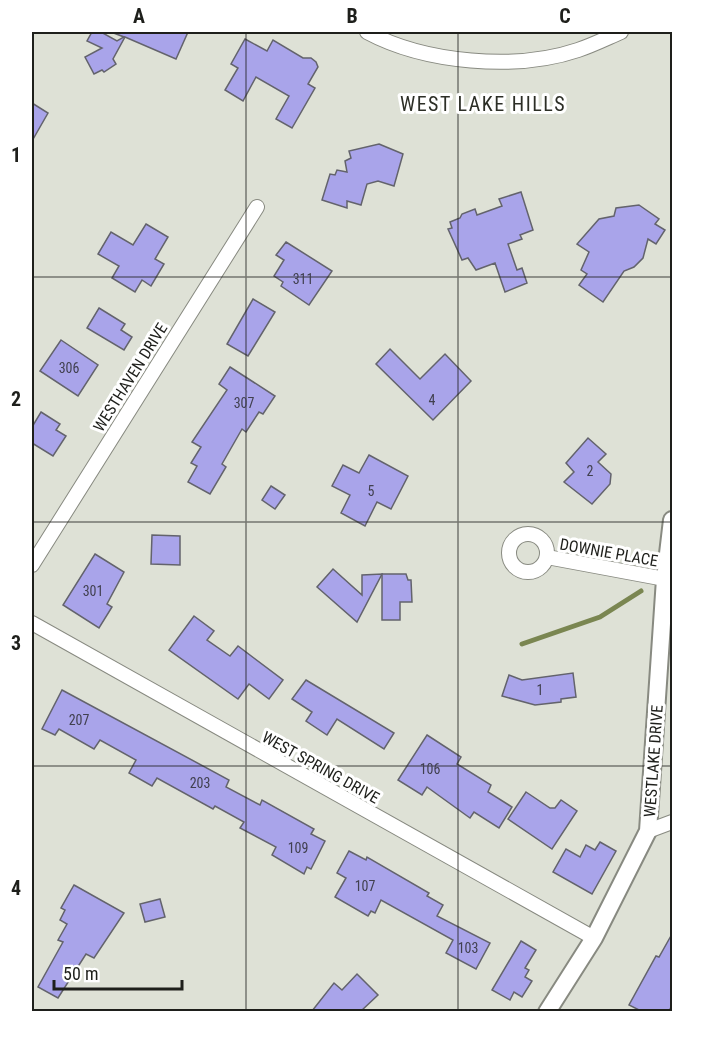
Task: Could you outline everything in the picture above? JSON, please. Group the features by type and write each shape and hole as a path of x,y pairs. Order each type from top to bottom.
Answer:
{"street":[{"path":"367,32 408,48 474,62 512,61 577,50 621,32"},
{"name":"WESTHAVEN DRIVE","path":"32,565 257,207"},
{"name":"WESTLAKE DRIVE","path":"547,1011 594,938 648,831 665,579 672,520"},
{"name":"DOWNIE PLACE","path":"547,557 665,579"},
{"name":"WEST SPRING DRIVE","path":"32,624 594,938"},
{"path":"648,831 672,822"}],"building":[{"path":"92,32 101,32 117,41 124,37 111,32 188,32 176,59 125,37 113,59 116,64 104,72 102,70 94,74 85,57 102,48 87,41"},
{"path":"245,39 267,51 273,40 303,58 311,58 316,62 318,67 308,84 315,88 292,128 276,119 289,96 256,77 243,101 225,90 238,68 231,64"},
{"path":"32,103 48,113 32,141"},
{"path":"379,144 403,154 394,186 378,181 367,184 361,205 347,201 347,208 322,200 330,174 335,175 337,170 347,172 345,161 351,158 349,151"},
{"path":"521,192 533,230 520,235 522,239 508,244 517,270 522,268 527,283 505,292 495,263 476,270 468,258 462,260 448,229 452,228 450,222 460,218 462,214 475,209 477,215 502,206 499,199"},
{"path":"639,205 659,219 655,224 665,230 656,244 648,239 643,258 634,267 624,271 603,302 579,285 587,274 581,270 589,252 577,244 599,219 614,216 616,208"},
{"path":"146,224 168,237 155,259 164,264 151,286 142,280 135,292 112,278 119,266 98,254 111,232 133,245"},
{"path":"286,242 332,271 309,305 281,286 283,282 274,276 284,260 276,255"},
{"path":"253,299 275,312 248,356 227,344"},
{"path":"99,308 125,324 121,330 132,337 124,350 87,328"},
{"path":"61,340 98,365 78,396 40,371"},
{"path":"390,349 420,379 445,354 471,381 433,420 376,364"},
{"path":"230,367 275,396 263,414 259,412 246,432 242,429 222,464 226,467 210,494 188,482 197,466 191,463 201,447 192,442 227,390 219,384"},
{"path":"41,412 60,424 56,430 66,436 53,456 32,443 32,427"},
{"path":"588,438 606,454 598,462 611,474 610,484 592,504 564,482 574,472 566,463"},
{"path":"369,455 408,476 391,509 377,502 365,526 341,513 350,495 332,486 343,465 359,473"},
{"path":"271,486 285,495 275,509 262,500"},
{"path":"152,535 180,536 180,565 151,564"},
{"path":"95,554 124,572 107,604 112,607 99,628 63,605"},
{"path":"333,569 362,595 362,575 382,574 357,622 317,587"},
{"path":"382,574 406,574 408,580 411,580 412,602 400,602 400,620 382,620"},
{"path":"194,616 214,631 207,640 230,656 238,646 283,680 269,699 249,684 238,699 169,650"},
{"path":"573,673 576,697 561,699 561,702 535,705 502,696 509,675 522,680"},
{"path":"306,680 394,733 384,749 337,719 327,735 306,721 312,712 292,699"},
{"path":"62,690 229,780 226,787 260,805 262,800 314,829 311,834 325,841 311,869 307,867 304,874 272,855 276,847 240,828 244,822 215,806 213,809 157,778 152,786 129,773 136,760 100,740 94,749 59,729 55,735 42,729"},
{"path":"427,735 461,757 457,764 491,785 488,792 512,807 499,828 474,812 470,818 427,787 422,795 398,780"},
{"path":"526,792 550,808 555,808 561,800 577,811 552,849 508,819"},
{"path":"600,842 616,851 592,894 553,872 566,849 580,857 586,845 595,850"},
{"path":"349,851 366,860 367,857 429,893 427,896 443,905 437,916 490,943 476,969 446,953 453,940 381,900 375,913 371,911 368,916 335,897 346,878 337,873"},
{"path":"74,885 124,913 94,958 86,954 58,998 38,987 63,942 58,940 67,924 60,920 65,910 61,908"},
{"path":"160,899 165,917 145,922 140,904"},
{"path":"672,934 672,1005 669,1011 641,1011 629,1005 656,956 659,957"},
{"path":"521,941 536,950 525,968 529,970 525,977 532,981 522,997 514,992 510,1000 492,990"},
{"path":"357,974 378,995 361,1011 312,1011 334,983 342,990"}],"waterway":[{"path":"522,644 600,617 641,591"}],"district":[{"name":"WEST LAKE HILLS","path":"483,104"}]}
